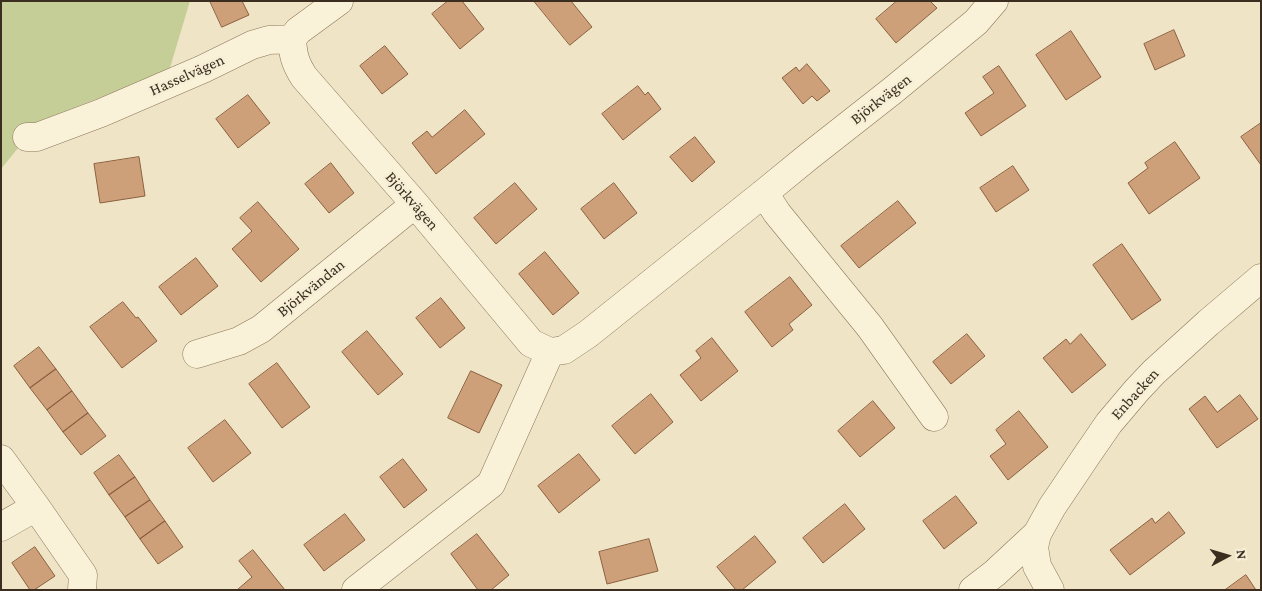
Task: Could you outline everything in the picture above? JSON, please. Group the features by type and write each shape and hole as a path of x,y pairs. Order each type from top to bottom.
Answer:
{"street":[{"path":"292,39 298,31 339,1"},
{"name":"Björkvägen","path":"292,39 292,52 296,64 304,76 415,204 531,343 550,352 564,350 588,334 892,91 976,22 994,1"},
{"name":"Hasselvägen","path":"27,137 37,137 101,113 203,69 252,45 269,40 292,39"},
{"path":"764,193 777,213 870,327 934,417"},
{"name":"Björkvändan","path":"198,354 239,341 261,329 415,204"},
{"name":"Enbacken","path":"1050,590 1037,566 1034,547 1037,534 1052,507 1087,454 1109,423 1154,372 1261,278"},
{"path":"356,590 491,484 550,352"},
{"path":"1,459 83,575 82,590"},
{"path":"1,528 36,507"},
{"name":"Enbacken","path":"973,590 995,573 1037,534"}],"green space":[{"path":"1,1 190,1 169,71 37,122 1,169"}],"building":[{"path":"210,1 242,1 249,15 222,27"},
{"path":"448,1 462,1 484,29 460,49 432,14"},
{"path":"534,1 571,1 592,27 570,45"},
{"path":"897,1 930,1 937,8 896,43 876,19"},
{"path":"1174,30 1185,56 1155,70 1144,44"},
{"path":"1071,31 1101,77 1066,100 1036,55"},
{"path":"385,46 408,74 382,94 360,66"},
{"path":"807,64 830,91 817,101 812,96 803,104 782,78 796,67 799,71"},
{"path":"999,66 1026,106 981,136 965,113 994,93 983,77"},
{"path":"638,86 645,95 648,92 661,109 623,140 602,114"},
{"path":"248,95 270,123 238,148 216,119"},
{"path":"465,110 485,134 436,174 412,143 427,131 432,137"},
{"path":"1261,123 1261,165 1241,137"},
{"path":"695,137 715,162 692,182 670,157"},
{"path":"1175,142 1200,178 1149,214 1128,183 1148,168 1145,163"},
{"path":"139,157 145,196 100,203 94,164"},
{"path":"331,163 354,193 329,213 305,184"},
{"path":"1013,166 1029,190 996,212 980,188"},
{"path":"515,183 537,209 496,244 474,218"},
{"path":"614,183 637,213 604,239 581,209"},
{"path":"898,201 916,223 859,268 841,246"},
{"path":"258,202 299,249 261,282 232,249 252,231 240,218"},
{"path":"1122,244 1161,300 1132,320 1093,265"},
{"path":"545,252 579,293 553,315 519,274"},
{"path":"196,258 218,286 181,315 159,287"},
{"path":"790,277 812,305 789,324 793,330 772,347 745,312"},
{"path":"441,298 465,328 440,348 416,318"},
{"path":"123,302 157,341 122,368 90,327"},
{"path":"367,331 403,374 378,395 342,352"},
{"path":"967,334 985,356 951,384 933,362"},
{"path":"1081,334 1106,365 1072,393 1043,358 1066,339 1070,344"},
{"path":"712,338 738,371 701,401 680,375 701,358 696,351"},
{"path":"39,347 56,369 30,388 14,366"},
{"path":"277,363 310,407 282,428 249,384"},
{"path":"56,369 72,391 47,410 30,388"},
{"path":"471,371 502,385 479,433 448,418"},
{"path":"72,391 88,413 63,432 47,410"},
{"path":"651,394 673,422 635,454 612,426"},
{"path":"1240,395 1258,419 1217,448 1189,409 1205,396 1217,412"},
{"path":"873,401 895,428 860,457 838,431"},
{"path":"1019,411 1048,447 1008,480 990,456 1006,444 996,430"},
{"path":"88,413 106,436 81,455 63,432"},
{"path":"225,420 251,453 213,482 188,448"},
{"path":"579,454 600,480 559,513 538,486"},
{"path":"119,455 135,477 109,495 94,473"},
{"path":"403,459 427,490 404,508 380,477"},
{"path":"135,477 150,500 125,517 109,495"},
{"path":"956,496 977,523 944,549 923,521"},
{"path":"150,500 165,521 140,539 125,517"},
{"path":"845,504 865,529 823,563 803,538"},
{"path":"1169,512 1185,533 1130,575 1110,550 1152,518 1155,523"},
{"path":"345,514 365,540 324,571 304,545"},
{"path":"165,521 183,547 158,564 140,539"},
{"path":"477,534 509,575 491,590 478,590 451,554"},
{"path":"755,536 776,562 742,590 736,590 717,567"},
{"path":"649,539 658,571 607,584 599,552"},
{"path":"35,547 55,576 34,590 30,590 12,563"},
{"path":"253,550 285,590 237,590 252,577 239,561"},
{"path":"1246,575 1256,590 1225,590"}]}
